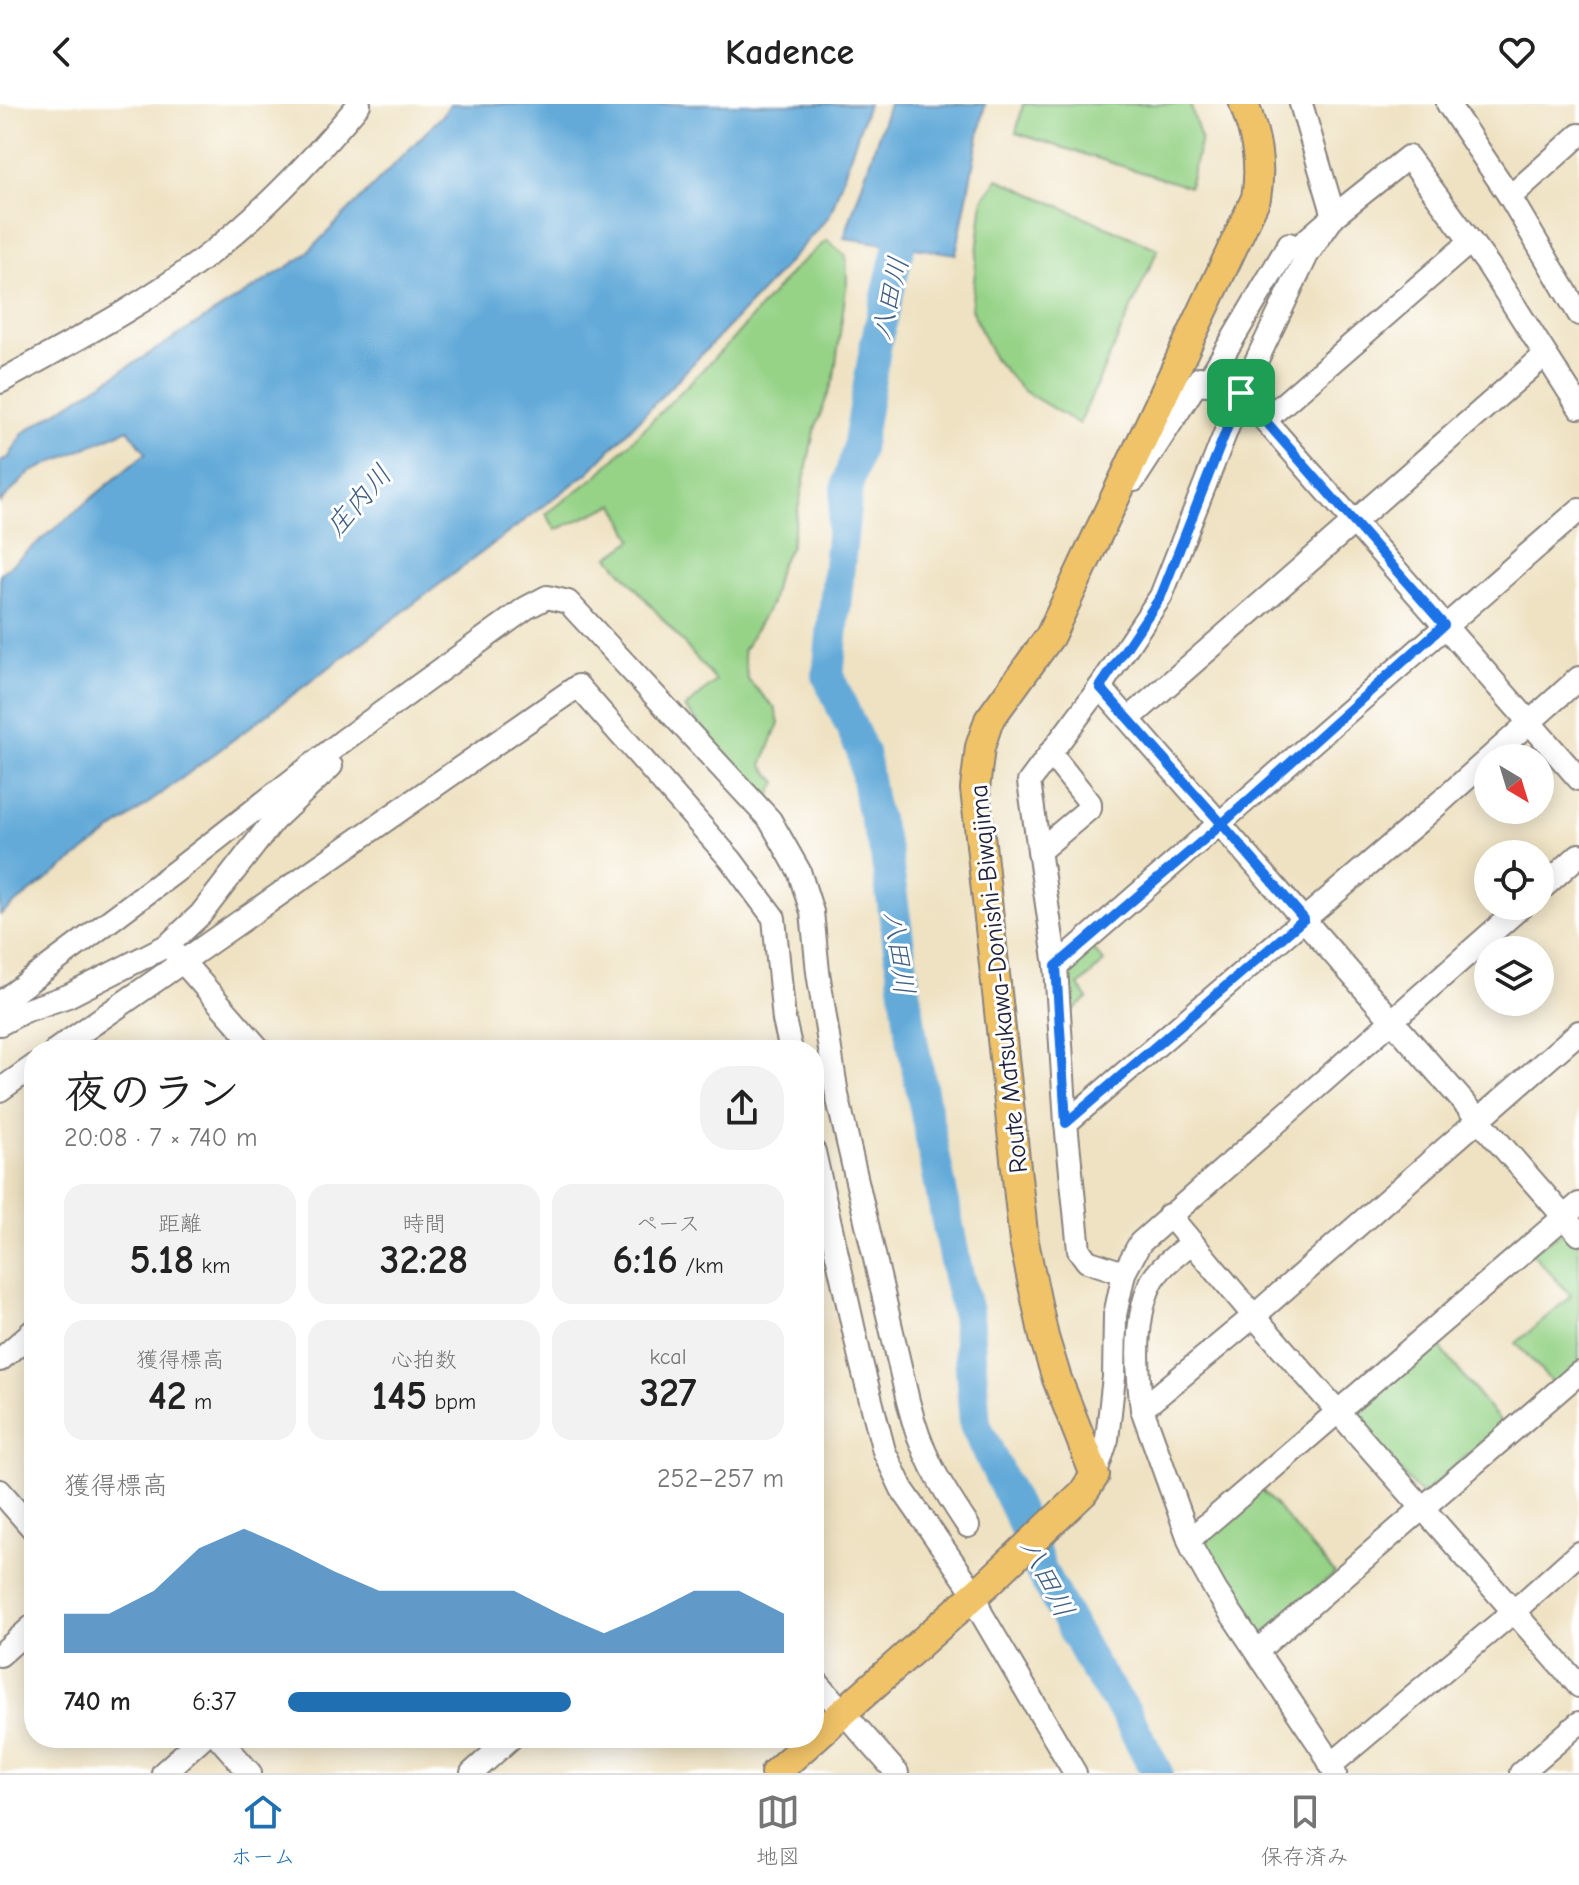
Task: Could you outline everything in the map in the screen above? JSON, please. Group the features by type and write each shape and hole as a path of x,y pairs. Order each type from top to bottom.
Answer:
{"main road":[{"name":"Route Matsukawa-Donishi-Biwajima","path":"1089,1484 1044,1337 1024,1242 975,789 980,747 989,720 1050,636 1256,198 1260,179 1259,158 1255,134 1244,104"},
{"path":"824,1730 982,1588 1089,1484"},
{"path":"775,1773 803,1748"}],"street":[{"path":"0,382 136,304 198,263 253,217 359,104"},
{"path":"1301,104 1334,216"},
{"path":"1448,104 1510,197 1579,314"},
{"path":"1510,197 1579,135"},
{"path":"1116,495 1122,498 1200,378 1206,384 1289,244 1296,249 1408,157 1489,266 1579,407"},
{"path":"1124,1273 1087,1261 1079,1250 1066,1123 1056,966 1029,782 1100,687 1161,596 1241,393 1307,255 1334,216"},
{"path":"1265,420 1470,242"},
{"path":"1130,718 1545,355"},
{"path":"1241,393 1579,779"},
{"path":"1056,966 1579,510"},
{"path":"0,1003 344,740 526,608 547,597 568,602 583,614 770,820 781,835 809,896 837,1095 888,1323 918,1440 928,1463 968,1526"},
{"path":"1066,1123 1418,822 1579,678"},
{"path":"68,1040 175,953 578,686 731,860 774,918 789,1040"},
{"path":"1100,687 1480,1119 1574,1218 1337,1411 1189,1540"},
{"path":"0,1024 24,1011 175,953 273,821 345,752 344,740"},
{"path":"1039,851 1090,808 1090,803 1050,753"},
{"path":"1554,877 1579,855"},
{"path":"1089,1484 1107,1439 1114,1377 1115,1315 1124,1273 1140,1243 1506,920"},
{"path":"175,953 251,1040"},
{"path":"1142,1409 1254,1316 1579,1032"},
{"path":"0,1090 24,1073"},
{"path":"1169,1215 1579,1686"},
{"path":"824,1219 884,1451 902,1489 982,1588 981,1613 1075,1773"},
{"path":"1191,1243 1163,1267 1152,1282 1143,1310 1139,1388 1142,1409 1189,1540 1216,1591 1333,1769 1579,1553"},
{"path":"0,1360 24,1339"},
{"path":"1257,1651 1579,1373"},
{"path":"0,1491 24,1519"},
{"path":"0,1655 24,1634"},
{"path":"824,1690 897,1773"},
{"path":"1521,1773 1579,1723"},
{"path":"163,1773 191,1748"},
{"path":"228,1748 250,1773"},
{"path":"472,1773 500,1748"}],"green space":[{"path":"1023,104 1190,104 1201,139 1189,187 1016,133"},
{"path":"998,179 1158,249 1079,424 1022,390 993,357 971,309 983,199"},
{"path":"827,240 846,256 847,281 834,378 814,432 790,548 780,564 771,603 743,651 748,680 775,708 779,723 762,765 777,782 769,798 759,793 685,708 716,681 609,557 633,540 615,504 556,530 546,514 598,475 732,340 794,269"},
{"path":"1088,943 1104,962 1079,986 1088,999 1066,1016 1059,966"},
{"path":"1566,1230 1579,1245 1579,1363 1554,1385 1516,1343 1571,1296 1531,1252"},
{"path":"1435,1341 1502,1424 1422,1496 1349,1413"},
{"path":"1261,1489 1335,1574 1263,1634 1255,1634 1200,1549 1201,1541"}],"water":[{"name":"庄内川","path":"450,104 868,104 830,215 767,286 589,472 0,915 0,574 146,453 128,429 29,473 0,503 0,462 9,457 23,433 303,257 443,115"},
{"path":"889,104 985,104 956,254 844,238"}],"waterway":[{"name":"八田川","path":"909,204 876,343 858,449 847,487 828,676 863,753 871,803 886,854 912,1040 967,1312 975,1424 1029,1536 1041,1571 1094,1668 1126,1713 1157,1773"}],"route":[{"path":"1241,393 1161,596 1100,687 1222,824 1056,966 1066,1123 1304,919 1222,824 1444,625 1241,393"}]}
